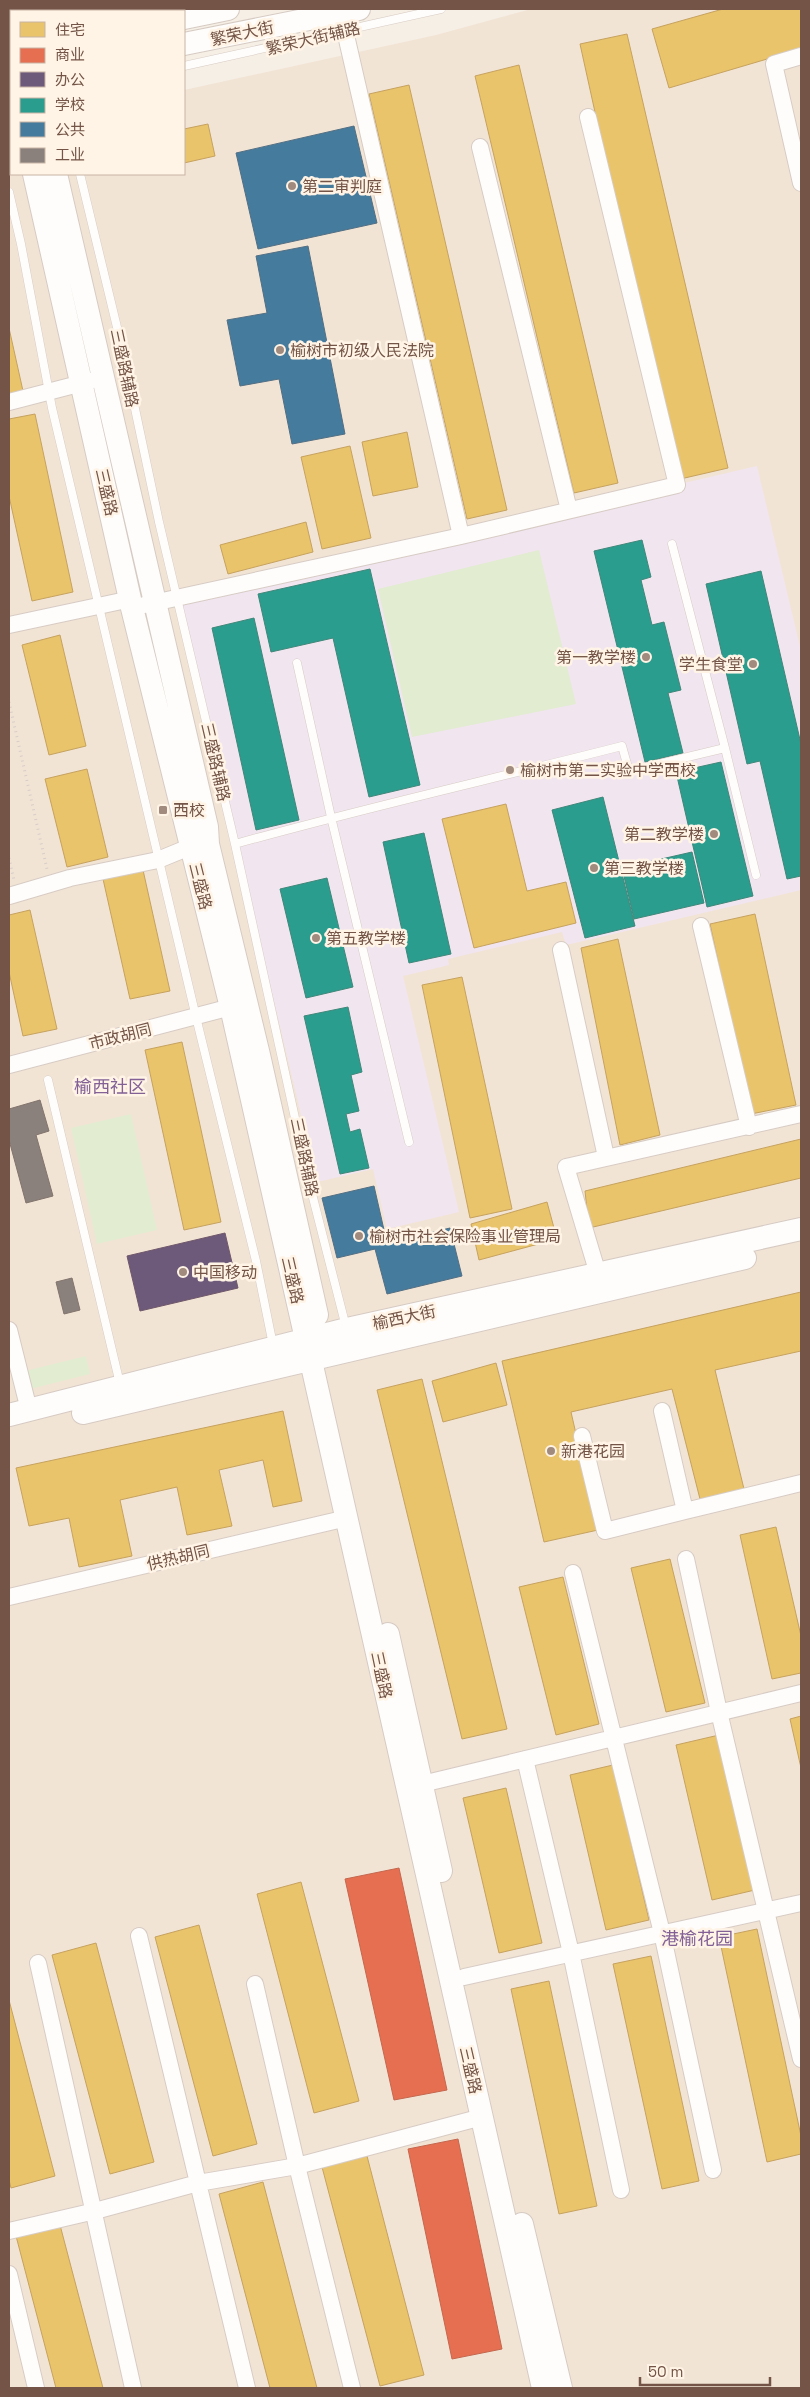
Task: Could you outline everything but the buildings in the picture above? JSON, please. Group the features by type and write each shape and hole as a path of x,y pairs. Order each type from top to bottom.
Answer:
{"main road":[{"name":"繁荣大街","path":"185,18 228,9"},
{"name":"繁荣大街","path":"185,44 359,9"},
{"path":"9,72 10,80"},
{"name":"三盛路","path":"34,175 94,380 167,600 207,827 208,844 261,1064 347,1518 543,2388"},
{"name":"三盛路","path":"56,175 94,380 132,604 422,1784 464,1977 560,2388"},
{"name":"榆西大街","path":"601,1283 801,1229"},
{"name":"榆西大街","path":"9,1430 123,1395 350,1340 601,1283 801,1245"},
{"name":"榆西大街","path":"19,1412 123,1395"}],"street":[{"path":"345,31 460,536"},
{"path":"801,56 774,64 801,183"},
{"path":"9,625 99,604 132,604 167,600 460,536 677,485 588,117"},
{"path":"480,147 569,510"},
{"path":"9,402 94,380"},
{"path":"9,896 51,884 158,860 192,846"},
{"path":"701,926 749,1126"},
{"path":"561,950 606,1157"},
{"name":"市政胡同","path":"9,1064 231,1007"},
{"path":"601,1283 566,1167 801,1114"},
{"path":"9,1330 19,1412"},
{"path":"662,1411 685,1511"},
{"path":"582,1436 605,1531 801,1484"},
{"name":"供热胡同","path":"9,1597 347,1518"},
{"path":"686,1559 719,1712 801,2059"},
{"path":"573,1573 615,1737 662,1934 712,2170"},
{"path":"422,1784 801,1694"},
{"path":"525,1759 571,1954 621,2190"},
{"path":"464,1977 801,1903"},
{"path":"140,1936 247,2388"},
{"path":"38,1963 95,2211 133,2388"},
{"path":"256,1984 297,2166 352,2388"},
{"path":"9,2230 95,2211 198,2183 297,2166 482,2117"},
{"path":"9,2274 36,2388"}],"lane":[{"name":"繁荣大街辅路","path":"185,66 441,9"},
{"name":"三盛路辅路","path":"80,175 123,352 167,600 235,844 310,1182 350,1340"},
{"path":"9,192 21,244 49,393 158,860 256,1260 276,1358"},
{"path":"672,544 756,874"},
{"path":"297,663 331,817 409,1142"},
{"path":"235,844 331,817 402,802 622,746 629,771 725,748"},
{"path":"48,1080 123,1395"}],"path":[{"path":"9,702 51,884"}],"shaded area":[{"path":"531,9 801,9 801,2388 9,2388 9,129 10,175 185,175 185,90 436,35"},
{"name":"榆树市第二实验中学西校","path":"757,466 801,651 801,890 566,945 562,932 448,959 449,965 403,976 459,1212 387,1229 373,1169 317,1182 179,601"}],"green space":[{"path":"539,550 576,704 412,737 378,589"},
{"path":"131,1114 157,1230 97,1244 71,1128"},
{"path":"86,1356 90,1374 30,1389 25,1371"}],"place":[{"name":"第二审判庭","path":"292,186"},
{"name":"榆树市初级人民法院","path":"280,350"},
{"name":"第一教学楼","path":"646,657"},
{"name":"学生食堂","path":"753,664"},
{"name":"榆树市第二实验中学西校","path":"510,770"},
{"name":"西校","path":"163,810"},
{"name":"第二教学楼","path":"714,834"},
{"name":"第三教学楼","path":"594,868"},
{"name":"第五教学楼","path":"316,938"},
{"name":"榆树市社会保险事业管理局","path":"359,1236"},
{"name":"中国移动","path":"183,1272"},
{"name":"新港花园","path":"551,1451"}],"district":[{"name":"榆西社区","path":"110,1087"},
{"name":"港榆花园","path":"697,1939"}]}
